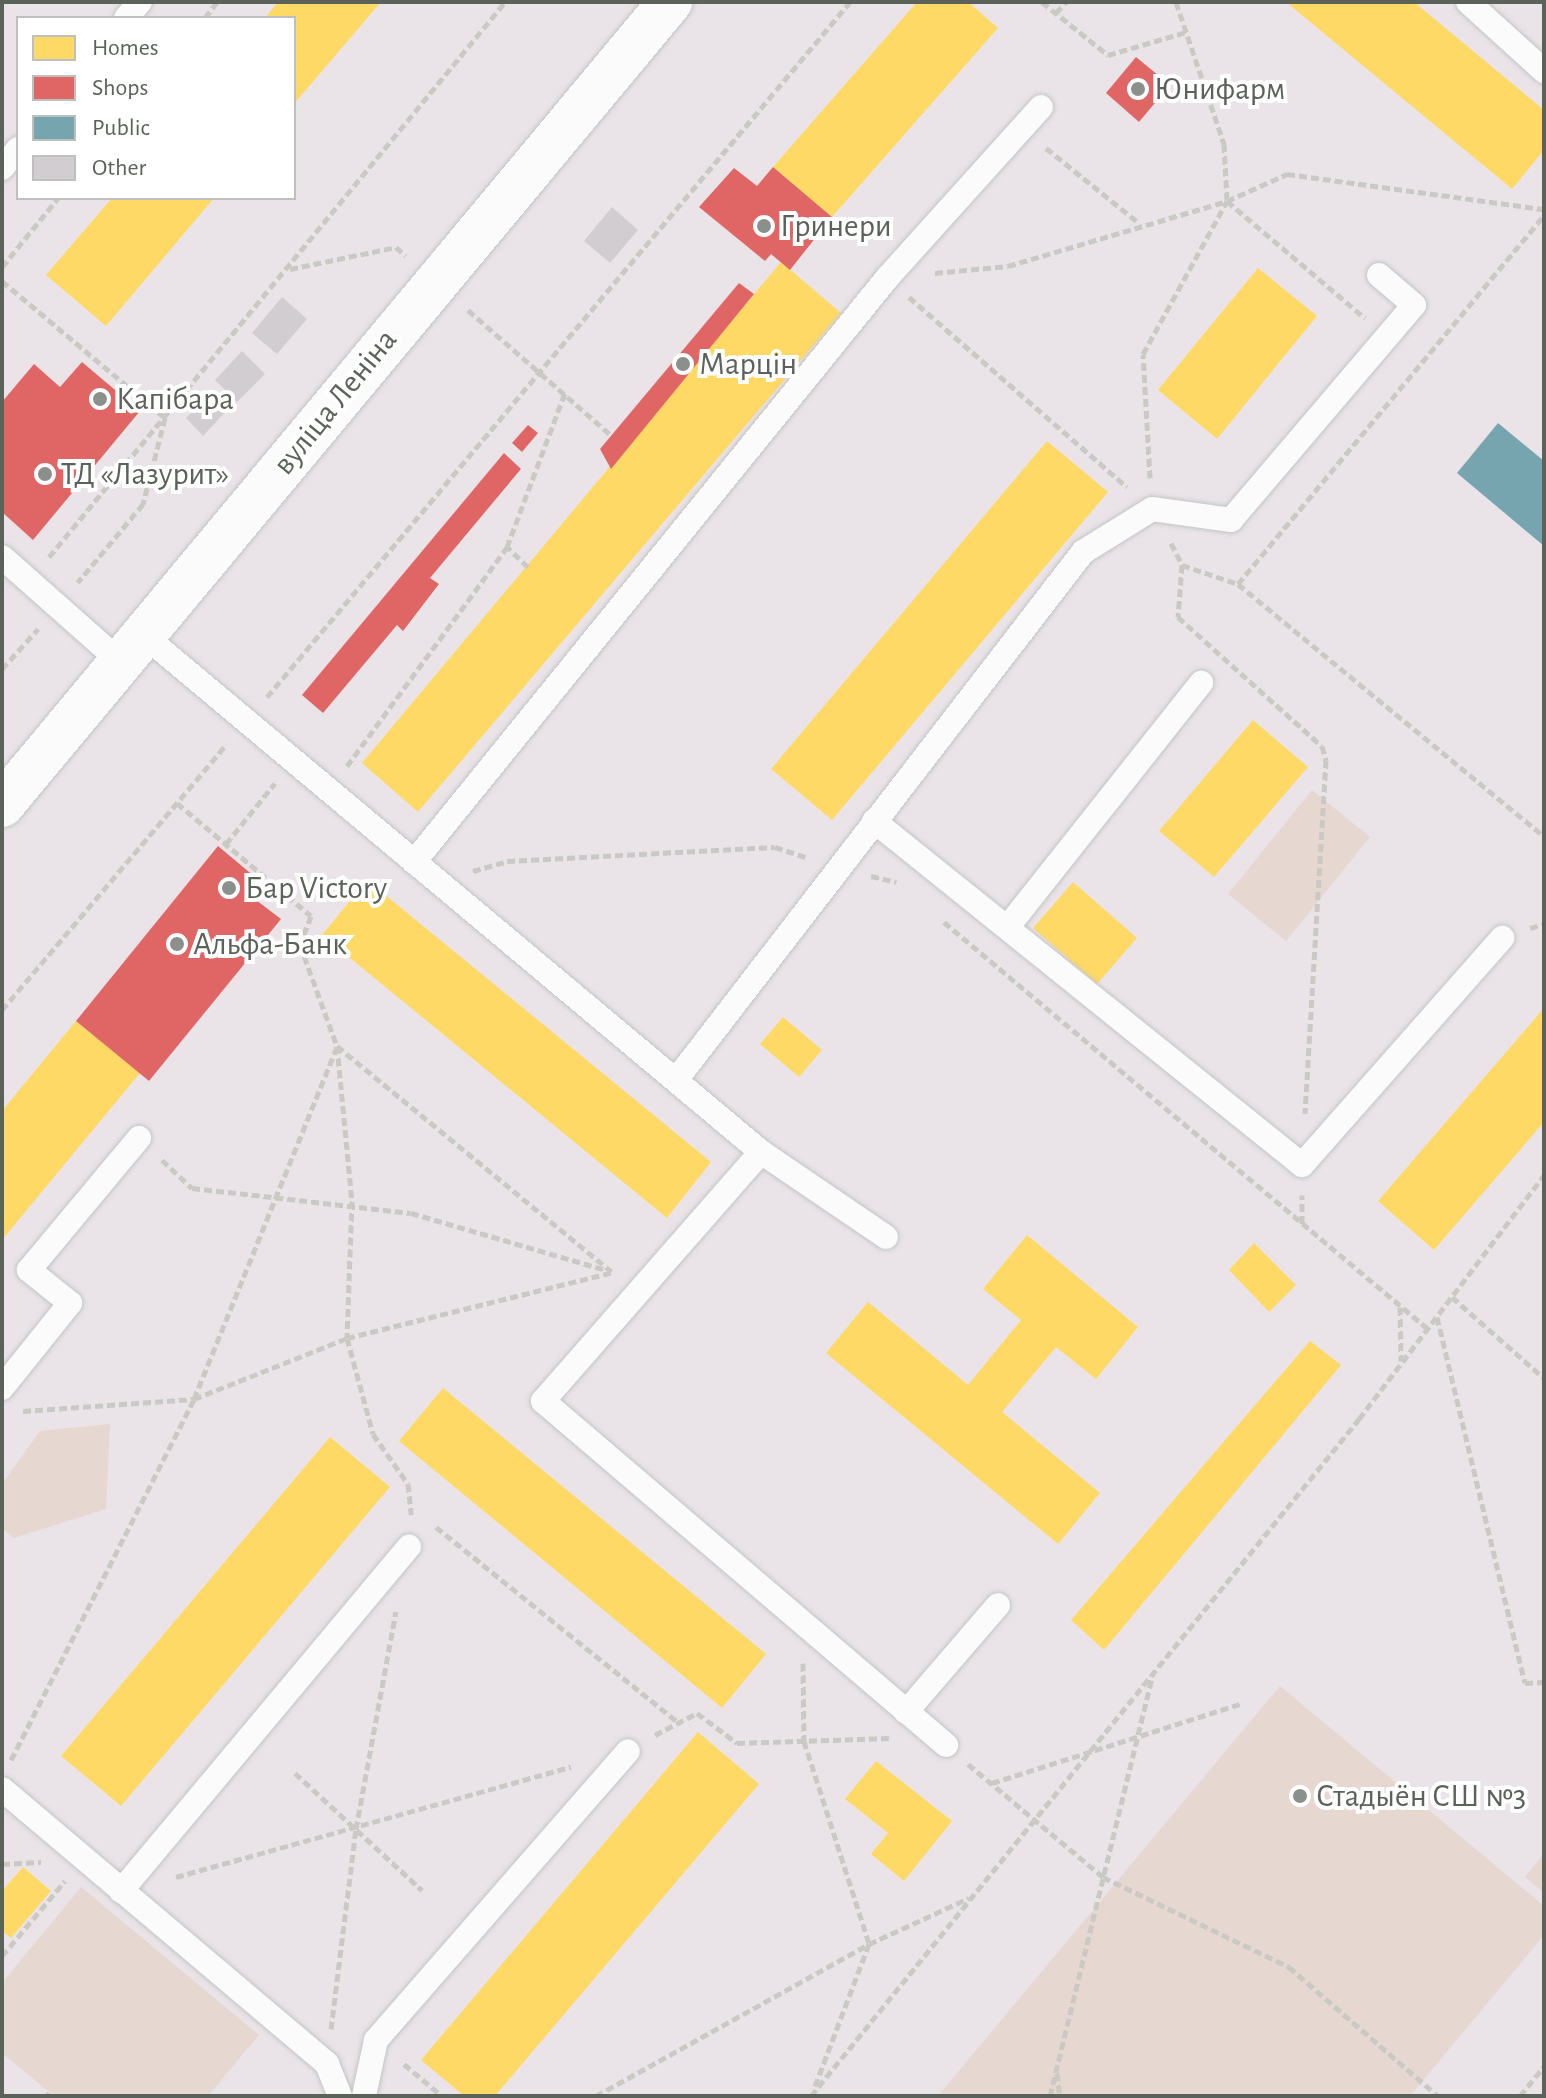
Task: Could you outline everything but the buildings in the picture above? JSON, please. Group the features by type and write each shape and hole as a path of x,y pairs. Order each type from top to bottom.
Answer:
{"main road":[{"name":"вуліца Леніна","path":"2,805 134,650 433,280 670,2"}],"lane":[{"path":"1468,2 1544,71"},
{"path":"414,862 887,278 1041,107"},
{"path":"2,168 16,151"},
{"path":"676,1080 1083,552 1152,509 1231,520 1414,305 1379,275"},
{"path":"2,557 29,580 246,721 761,1152 886,1237"},
{"path":"1010,924 1201,683"},
{"path":"874,821 1010,924 1302,1165 1502,938"},
{"path":"2,1388 70,1303 29,1270 139,1138"},
{"path":"761,1152 543,1401 946,1745"},
{"path":"121,1891 409,1546"},
{"path":"906,1712 998,1605"},
{"path":"364,2096 376,2040 628,1751"},
{"path":"2,1789 327,2064 340,2096"}],"path":[{"path":"29,580 505,2"},
{"path":"2,1010 850,2"},
{"path":"1042,2 1108,55 1186,32"},
{"path":"1056,13 1066,2"},
{"path":"1152,509 1143,354 1227,201 1224,144 1176,2"},
{"path":"1023,130 1139,223"},
{"path":"887,278 1008,266 1139,223 1227,201 1287,174 1544,209"},
{"path":"2,267 56,200"},
{"path":"1227,201 1387,337"},
{"path":"1238,584 1544,216"},
{"path":"887,278 1152,509 1182,565 1178,617 1322,746 1326,760 1302,1165 1302,1224"},
{"path":"2,281 165,418"},
{"path":"541,371 611,435"},
{"path":"329,790 507,547 565,393"},
{"path":"143,504 165,418"},
{"path":"507,547 528,567"},
{"path":"1182,565 1238,584 1544,836"},
{"path":"226,844 293,760"},
{"path":"177,803 311,916 300,945 337,1046 352,1201 347,1338"},
{"path":"438,881 507,861 775,847 838,868 895,881 907,891"},
{"path":"931,911 1427,1328"},
{"path":"9,1764 194,1399 280,1195 337,1046"},
{"path":"337,1046 611,1271"},
{"path":"139,1138 192,1188 352,1201 611,1271 653,1275"},
{"path":"811,2096 1031,1817 1154,1671 1401,1363 1544,1175"},
{"path":"17,1412 194,1399 347,1338 611,1271"},
{"path":"1452,1297 1544,1378"},
{"path":"1400,1306 1401,1363"},
{"path":"1436,1316 1525,1683 1544,1682"},
{"path":"412,1507 678,1722"},
{"path":"802,1622 804,1741 869,1944 811,2096"},
{"path":"1050,2096 1154,1671"},
{"path":"992,1783 1081,1758 1243,1703"},
{"path":"295,1773 422,1890"},
{"path":"1031,1817 1103,1877 1289,1967 1438,2096"},
{"path":"327,2064 356,1829"},
{"path":"2,1956 83,1859"},
{"path":"596,2096 869,1944 970,1898"},
{"path":"376,2040 442,2096"},
{"path":"1520,2096 1544,2066"},
{"path":"1056,2070 1060,2096"}],"shaded area":[{"path":"1312,790 1370,837 1286,941 1228,894"},
{"path":"110,1424 106,1509 14,1538 2,1528 2,1484 40,1431"},
{"name":"Стадыён СШ №3","path":"1280,1686 1544,1906 1544,1935 1410,2096 938,2096"},
{"path":"1542,1856 1544,1858 1544,1893 1525,1877"},
{"path":"81,1887 259,2035 208,2096 54,2096 2,2053 2,1983"}],"place":[{"name":"Юнифарм","path":"1138,89"},
{"name":"Гринери","path":"764,226"},
{"name":"Марцін","path":"683,364"},
{"name":"Капібара","path":"100,399"},
{"name":"ТД «Лазурит»","path":"45,474"},
{"name":"Бар Victory","path":"229,888"},
{"name":"Альфа-Банк","path":"177,944"},
{"name":"Стадыён СШ №3","path":"1300,1796"}]}
